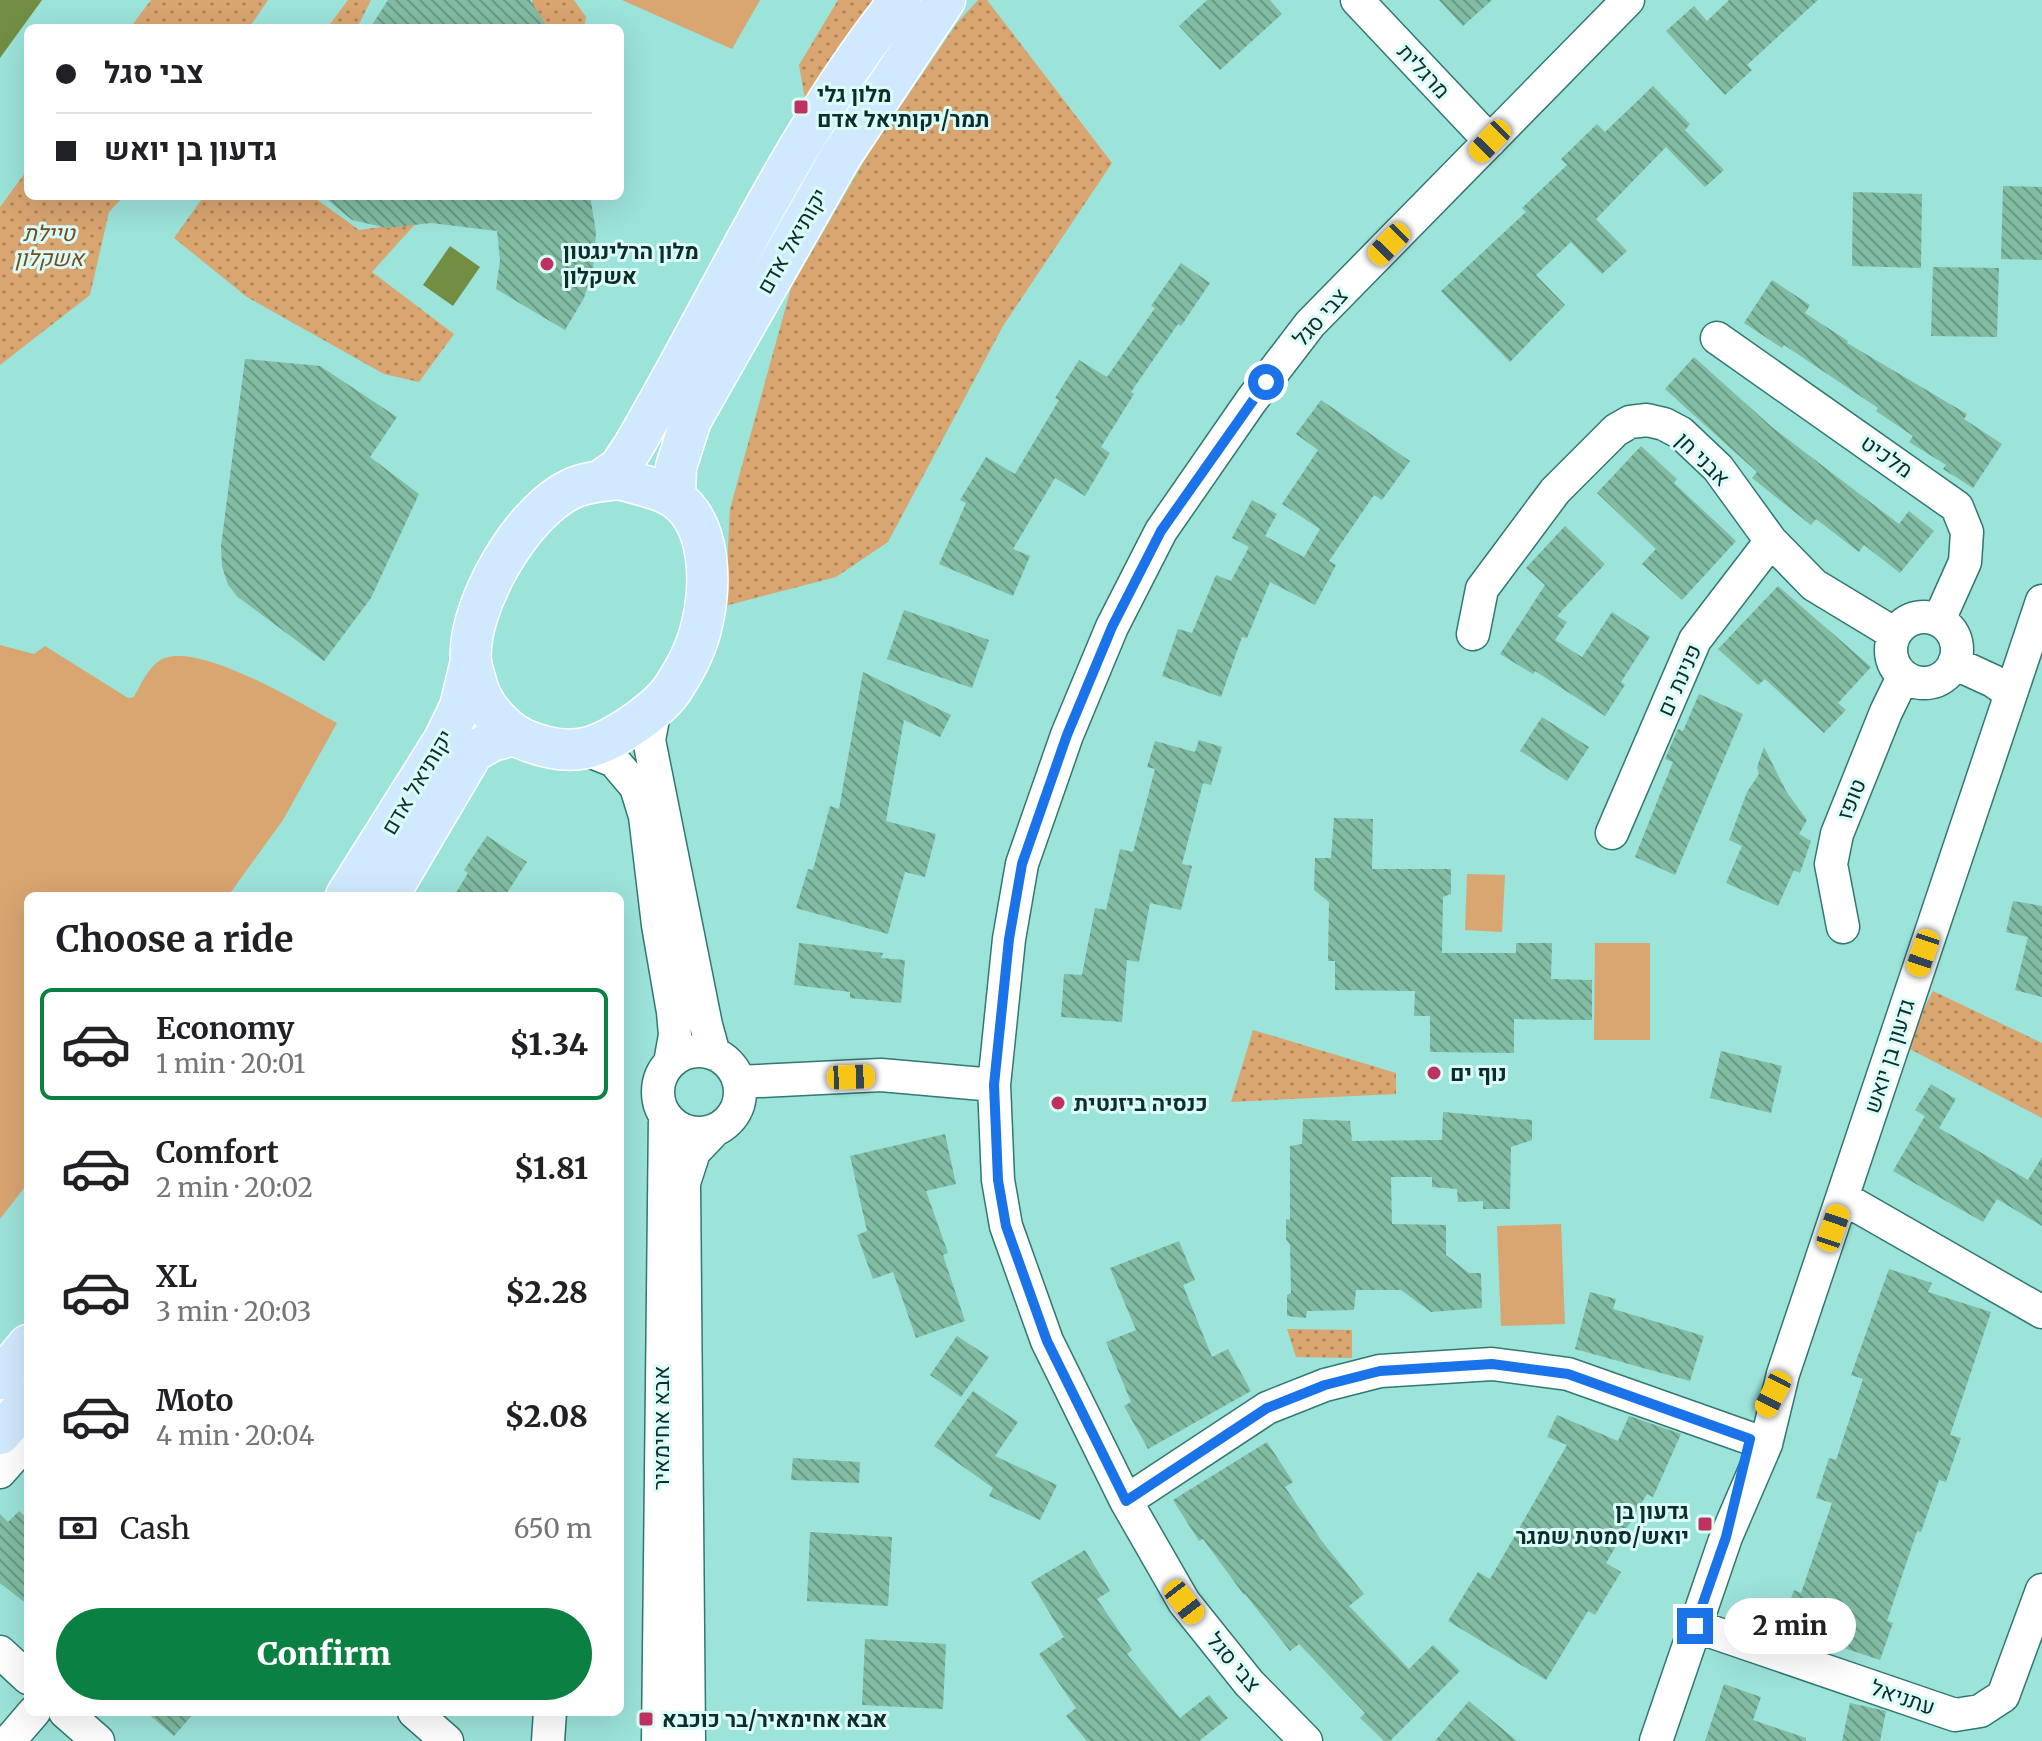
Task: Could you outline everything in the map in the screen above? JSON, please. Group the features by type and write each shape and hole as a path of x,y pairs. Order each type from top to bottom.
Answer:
{"main road":[{"name":"יקותיאל אדם","path":"600,481 619,468 633,447 774,190 876,29 900,0"},
{"name":"יקותיאל אדם","path":"675,498 676,467 691,420 841,156 945,0"},
{"path":"619,479 675,498 691,515 707,564 702,625 674,687 655,708 603,744 584,749 547,749 514,735 479,695 471,661 480,611 510,549 525,529 572,488 619,479"},
{"name":"יקותיאל אדם","path":"349,892 444,740 460,707 471,661"},
{"name":"יקותיאל אדם","path":"390,892 473,752 492,741 514,735"},
{"path":"0,1379 24,1350"},
{"path":"0,1434 24,1407"}],"street":[{"name":"מרגלית","path":"1357,0 1490,141"},
{"name":"צבי סגל","path":"1306,1741 1249,1683 1184,1602 1126,1501 1047,1341 1006,1226 998,1180 994,1085 1009,939 1022,864 1067,735 1112,627 1161,531 1251,401 1310,324 1628,0"},
{"name":"מלכיט","path":"1717,338 1957,507 1967,532 1965,562 1939,620"},
{"name":"אבני חן","path":"1473,634 1482,589 1555,491 1616,430 1630,422 1647,420 1681,433 1718,468 1771,541 1814,585 1895,634"},
{"name":"פנינת ים","path":"1612,833 1695,640 1771,541"},
{"name":"גדעון בן יואש","path":"1656,1741 1843,1198 2042,601"},
{"path":"1919,617 1939,620 1953,634 1957,644 1949,672 1932,682 1912,681 1903,677 1890,652 1895,634 1910,620 1919,617"},
{"path":"1954,663 1993,681 2010,693"},
{"name":"טופז","path":"1843,927 1831,864 1837,834 1903,677"},
{"path":"655,708 649,740 714,1054"},
{"path":"584,749 614,761 636,787 645,816 675,1035 670,1063 659,1080 658,1094 665,1115 677,1127 706,1133 730,1119 740,1095 739,1082 731,1066 714,1054 702,1051 688,1052 670,1063"},
{"path":"413,892 418,844"},
{"path":"739,1082 881,1075 994,1085"},
{"name":"אבא אחימאיר","path":"658,1741 665,1115"},
{"name":"אבא אחימאיר","path":"689,1741 684,1183 694,1152 715,1130"},
{"path":"1843,1198 2042,1312"},
{"path":"1126,1501 1267,1408 1325,1385 1380,1371 1492,1364 1568,1374 1758,1441"},
{"path":"0,1472 24,1445"},
{"name":"עתניאל","path":"1695,1626 1955,1715 1980,1711 2003,1696 2042,1590"},
{"path":"0,1652 24,1674"},
{"path":"9,1741 31,1716"},
{"path":"70,1716 98,1741"},
{"path":"419,1716 447,1741"},
{"path":"548,1741 550,1716"}],"green space":[{"path":"151,0 268,0 252,24 133,24"},
{"path":"348,0 371,0 359,24 330,24"},
{"path":"532,0 574,0 586,17 585,24 535,24"},
{"path":"622,0 760,0 732,49"},
{"path":"838,0 886,0 842,60 805,99 799,65"},
{"path":"978,0 987,0 1112,163 1003,326 888,542 836,577 725,606 730,509 791,288 867,156 957,23"},
{"name":"טיילת אשקלון","path":"24,174 24,200 120,200 109,212 90,295 0,365 0,207"},
{"path":"201,200 318,200 359,230 417,222 372,272 454,334 419,382 384,374 247,297 174,238"},
{"path":"0,645 34,654 45,646 128,698 134,697 159,661 175,656 196,658 248,676 337,723 283,820 231,892 24,892 24,1188 0,1219"},
{"path":"1467,874 1505,875 1502,932 1465,930"},
{"path":"1595,943 1650,943 1650,1040 1594,1040"},
{"path":"1933,991 2042,1043 2042,1118 1904,1046"},
{"path":"1253,1030 1396,1073 1396,1094 1231,1102"},
{"path":"1561,1224 1565,1324 1501,1326 1497,1226"},
{"path":"1287,1329 1352,1330 1352,1358 1296,1357"}],"shaded area":[{"path":"0,0 42,0 24,24 0,58"},
{"path":"450,246 480,267 453,306 423,285"}],"building":[{"path":"388,0 530,0 545,24 373,24"},
{"path":"1207,0 1270,0 1282,14 1220,70 1179,26"},
{"path":"1439,0 1492,0 1463,26"},
{"path":"1729,0 1818,0 1747,65 1752,70 1725,95 1666,31 1694,6 1707,21"},
{"path":"1653,86 1690,124 1685,130 1724,170 1705,187 1666,147 1596,219 1627,251 1602,274 1571,242 1536,275 1565,305 1510,362 1441,291 1526,212 1522,208 1567,165 1561,159 1597,124 1605,132"},
{"path":"2003,186 2042,187 2042,260 2001,259"},
{"path":"1853,192 1922,194 1921,268 1852,266"},
{"name":"מלון הרלינגטון אשקלון","path":"328,200 591,200 596,232 593,269 584,298 565,330 496,289 500,260 497,231 431,223 387,228 352,220"},
{"path":"1181,263 1210,283 1131,392 1134,394 1101,447 1110,453 1085,496 1055,478 1013,549 1030,556 1013,596 939,564 966,503 960,500 986,457 1015,474 1079,360 1107,377 1155,308 1151,306"},
{"path":"1933,267 1999,268 1997,337 1931,336"},
{"path":"1772,280 1810,305 1805,313 1847,343 1967,414 1964,419 2002,444 1973,488 1943,469 1946,465 1909,442 1913,436 1876,411 1878,408 1784,345 1782,348 1744,323"},
{"path":"1694,357 1773,428 1899,524 1909,511 1934,531 1900,573 1864,545 1859,552 1816,519 1811,525 1752,478 1757,472 1665,389"},
{"path":"245,359 320,366 397,417 370,457 419,494 371,598 324,661 238,597 228,585 222,566 221,546"},
{"path":"1321,400 1410,461 1382,500 1374,495 1329,561 1336,565 1315,605 1270,582 1247,638 1242,637 1221,697 1162,676 1178,629 1192,633 1216,575 1231,581 1249,547 1232,538 1252,500 1277,514 1265,536 1304,557 1320,529 1282,504 1318,450 1296,434"},
{"path":"1641,446 1677,479 1674,483 1736,541 1682,600 1642,564 1656,549 1597,493"},
{"path":"1565,526 1605,564 1557,616 1567,622 1555,640 1582,657 1612,612 1650,637 1621,682 1625,685 1605,716 1535,671 1533,674 1500,654 1545,585 1526,568"},
{"path":"1778,586 1871,667 1838,703 1846,710 1824,733 1765,679 1758,685 1718,649"},
{"path":"904,610 989,640 972,688 887,659"},
{"path":"863,672 951,715 940,737 904,720 886,821 936,834 925,877 905,872 888,934 796,908 808,869 813,870 830,806 839,809"},
{"path":"1699,694 1743,714 1675,875 1635,857 1673,762 1665,759 1678,729 1683,731"},
{"path":"1542,717 1589,747 1567,781 1520,751"},
{"path":"1199,740 1222,747 1211,785 1203,783 1182,864 1192,866 1181,910 1150,903 1139,962 1127,960 1122,1022 1061,1017 1064,974 1082,975 1095,908 1106,910 1120,849 1133,852 1155,769 1147,767 1155,741 1195,752"},
{"path":"1764,747 1786,791 1807,820 1799,834 1811,841 1800,873 1794,870 1778,906 1726,883 1742,846 1729,840 1747,792 1759,774 1757,767"},
{"path":"1334,818 1373,819 1372,869 1451,869 1451,894 1443,897 1442,953 1516,953 1516,943 1552,943 1551,979 1592,980 1592,1020 1514,1019 1514,1053 1430,1052 1430,1016 1414,1016 1415,991 1335,990 1335,961 1328,961 1329,902 1314,890 1315,858 1331,858"},
{"path":"487,836 527,862 508,892 456,892 468,873 464,870"},
{"path":"2013,901 2042,906 2042,997 2015,990 2028,937 2006,932"},
{"path":"799,943 883,953 881,958 905,960 901,1003 850,998 850,992 794,985"},
{"path":"1721,1051 1782,1066 1771,1113 1710,1098"},
{"path":"1931,1084 1956,1099 1939,1128 2028,1180 2042,1157 2042,1226 1997,1199 1983,1222 1893,1171 1925,1116 1915,1110"},
{"path":"1443,1112 1532,1120 1532,1140 1511,1147 1510,1209 1483,1209 1483,1201 1458,1202 1457,1189 1432,1187 1432,1177 1391,1177 1392,1224 1446,1225 1446,1255 1469,1273 1481,1273 1482,1308 1431,1312 1401,1290 1356,1290 1354,1310 1307,1311 1306,1318 1287,1316 1287,1295 1291,1293 1290,1245 1286,1239 1286,1219 1290,1220 1290,1146 1302,1144 1303,1119 1350,1121 1352,1141 1442,1140"},
{"path":"945,1134 956,1184 926,1191 948,1253 943,1255 965,1321 916,1338 893,1272 873,1279 857,1235 867,1231 850,1156"},
{"path":"1179,1241 1195,1280 1183,1285 1212,1357 1228,1349 1251,1391 1148,1449 1124,1406 1131,1402 1106,1342 1136,1330 1110,1268"},
{"path":"1889,1269 1932,1283 1928,1292 1991,1312 1950,1435 1961,1438 1946,1482 1939,1480 1921,1532 1917,1531 1887,1621 1893,1623 1880,1660 1781,1627 1794,1590 1801,1593 1832,1503 1816,1498 1829,1458 1836,1460 1863,1379 1851,1375"},
{"path":"1590,1292 1616,1299 1613,1309 1704,1336 1690,1381 1575,1349"},
{"path":"957,1336 989,1357 961,1397 930,1375"},
{"path":"973,1391 1018,1422 995,1456 1057,1485 1040,1520 989,1496 993,1488 934,1446"},
{"path":"1557,1415 1618,1441 1629,1416 1681,1434 1653,1497 1647,1494 1606,1563 1621,1572 1595,1615 1588,1611 1546,1680 1448,1621 1478,1572 1490,1579 1567,1445 1547,1437"},
{"path":"1267,1442 1293,1482 1285,1487 1321,1540 1364,1594 1349,1606 1409,1669 1433,1645 1460,1671 1390,1741 1384,1741 1360,1718 1365,1713 1299,1644 1290,1651 1203,1539 1199,1541 1173,1500"},
{"path":"793,1458 860,1462 859,1483 791,1480"},
{"path":"19,1511 24,1515 24,1602 0,1583 0,1514 8,1522"},
{"path":"810,1532 892,1537 888,1606 807,1601"},
{"path":"1085,1550 1110,1591 1097,1599 1132,1650 1127,1654 1180,1718 1209,1695 1228,1718 1199,1741 1087,1741 1066,1716 1076,1708 1039,1654 1064,1637 1031,1582"},
{"path":"865,1639 946,1644 943,1709 862,1705"},
{"path":"1724,1684 1761,1697 1753,1720 1806,1738 1806,1741 1705,1741"},
{"path":"1469,1701 1517,1741 1435,1741"},
{"path":"1850,1703 1886,1711 1880,1741 1842,1741"},
{"path":"151,1716 192,1716 174,1736"}],"place":[{"name":"מלון גלי תמר/יקותיאל אדם","path":"801,107"},
{"name":"מלון הרלינגטון אשקלון","path":"547,264"},
{"name":"נוף ים","path":"1434,1073"},
{"name":"כנסיה ביזנטית","path":"1058,1103"},
{"name":"גדעון בן יואש/סמטת שמגר","path":"1705,1524"},
{"name":"אבא אחימאיר/בר כוכבא","path":"646,1719"}],"route":[{"path":"1266,382 1161,531 1136,579 1112,627 1067,735 1022,864 1009,939 994,1085 998,1180 1006,1226 1047,1341 1126,1501 1267,1408 1325,1385 1380,1371 1492,1364 1568,1374 1750,1439 1726,1537 1695,1626"}]}
